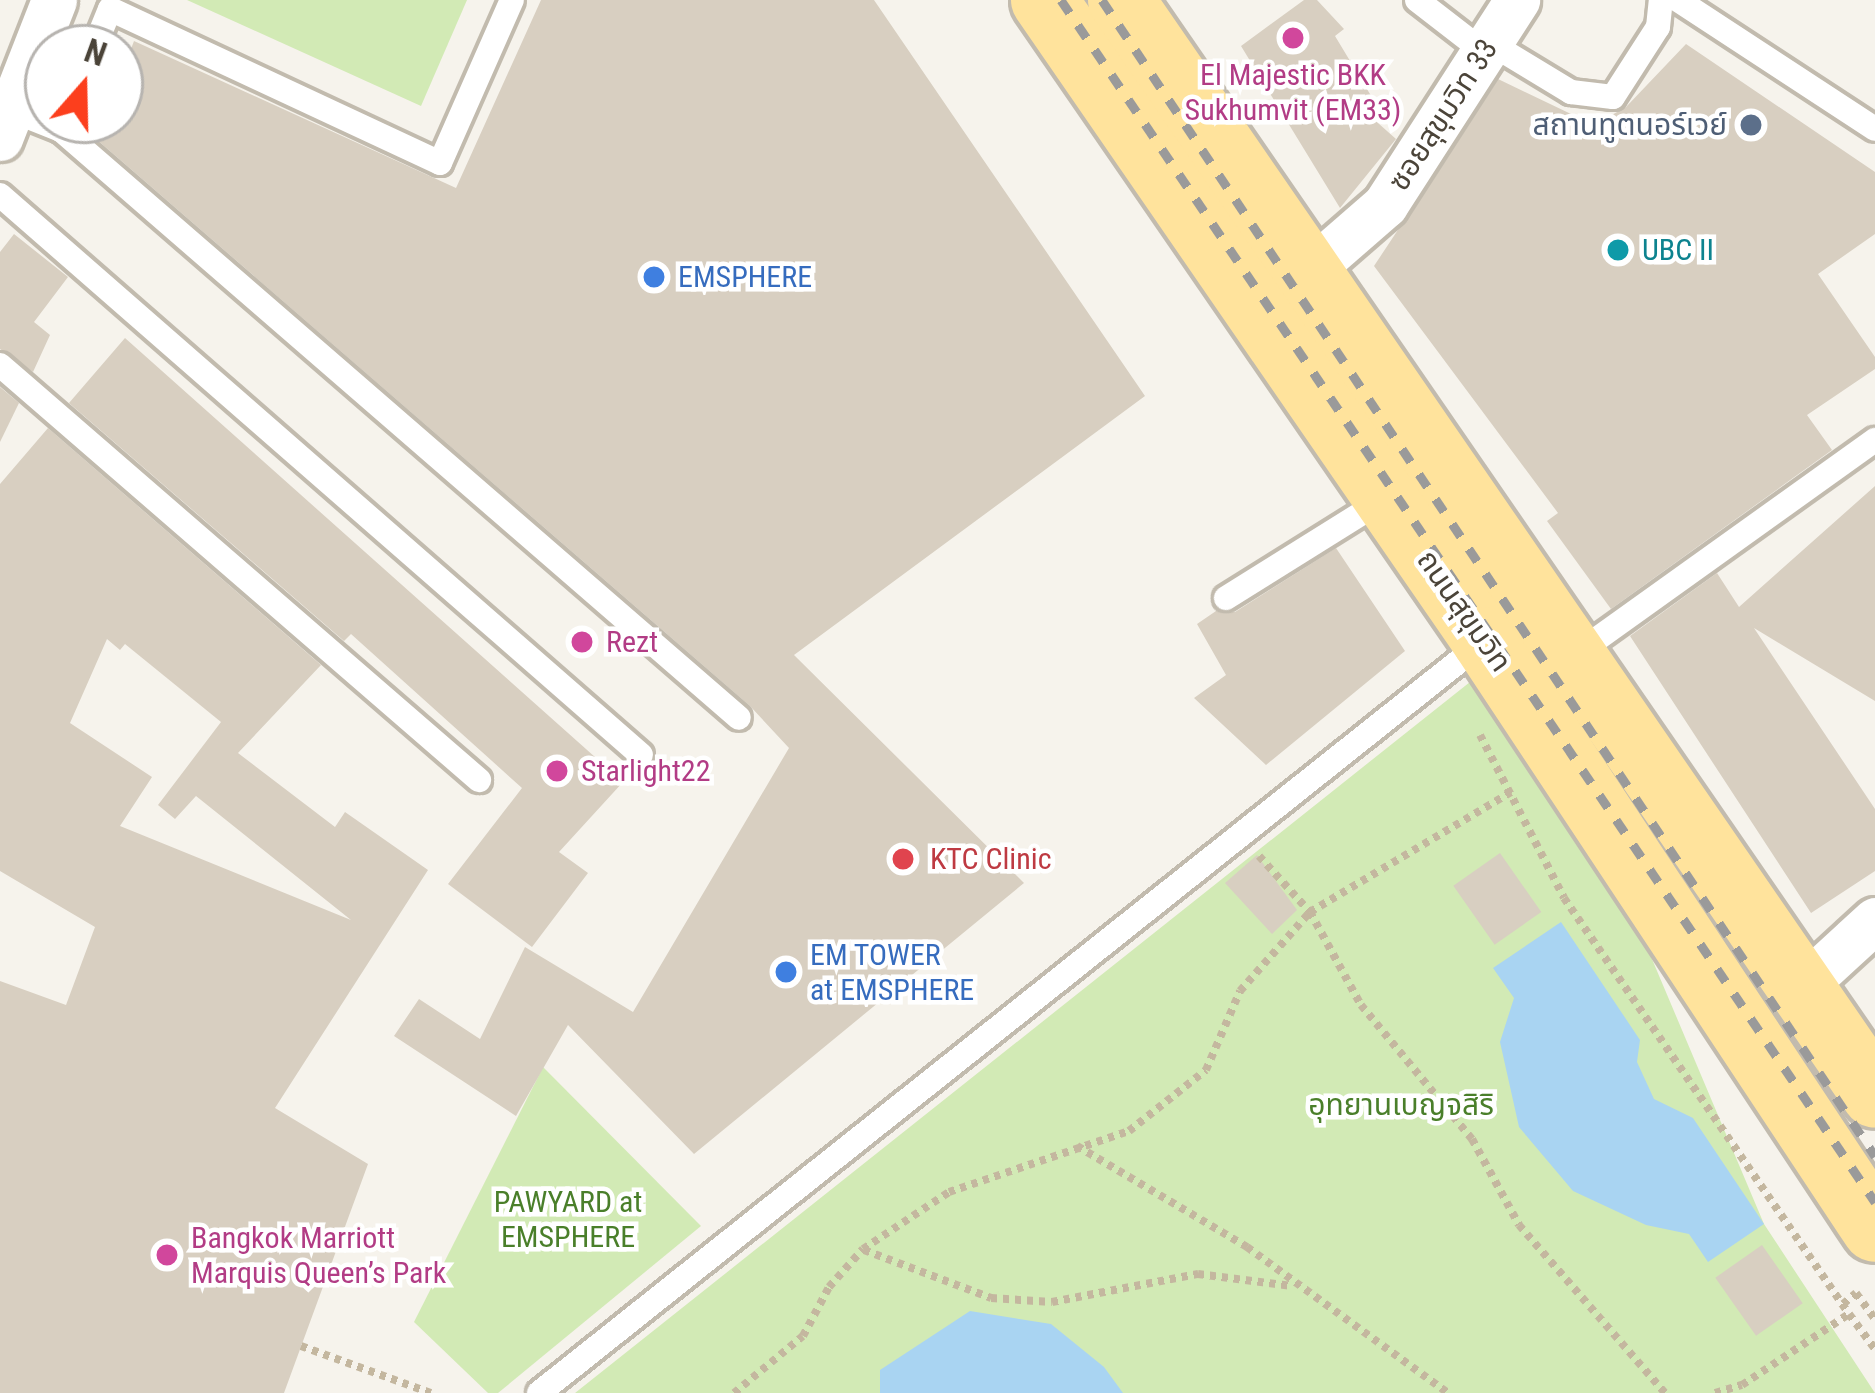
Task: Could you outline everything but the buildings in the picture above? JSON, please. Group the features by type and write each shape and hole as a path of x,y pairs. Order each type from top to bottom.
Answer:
{"main road":[{"name":"ถนนสุขุมวิท","path":"1044,0 1385,499 1464,656 1875,1228"},
{"path":"1120,0 1576,654 1875,1095"}],"street":[{"path":"5,124 54,0"},
{"name":"ซอยสุขุมวิท 33","path":"1308,272 1385,205 1494,50 1516,0"},
{"path":"1802,987 1875,920"}],"lane":[{"path":"101,4 440,163 512,0"},
{"path":"1418,0 1494,50 1571,92 1613,97 1658,27 1661,0"},
{"path":"1494,50 1543,0"},
{"path":"1678,0 1875,129"},
{"path":"85,144 739,718"},
{"path":"0,195 641,755"},
{"path":"0,365 478,780"},
{"path":"1576,654 1875,440"},
{"path":"1226,598 1385,499"},
{"path":"538,1393 1464,656"}],"path":[{"path":"1464,656 1510,793 1564,898 1875,1349"},
{"path":"734,1393 803,1336 829,1287 862,1249 949,1192 1129,1131 1206,1070 1240,992 1310,912 1510,793"},
{"path":"1239,834 1310,912 1361,1006 1472,1139 1519,1225 1665,1393"},
{"path":"1077,1146 1247,1247 1293,1286 1448,1393"},
{"path":"862,1249 991,1298 1052,1302 1198,1274 1293,1286"},
{"path":"1843,1304 1856,1293 1875,1319"},
{"path":"1715,1393 1742,1385 1849,1314"},
{"path":"301,1346 430,1393"}],"green space":[{"path":"187,0 467,0 421,106"},
{"name":"อุทยานเบญจสิริ","path":"1470,682 1638,926 1764,1224 1875,1393 575,1393"},
{"name":"PAWYARD at EMSPHERE","path":"543,1067 701,1226 498,1393 488,1393 414,1322"}],"water":[{"path":"1561,922 1640,1040 1637,1062 1654,1099 1693,1118 1764,1224 1708,1262 1689,1234 1646,1225 1573,1191 1519,1127 1500,1042 1514,998 1493,968"},
{"path":"970,1311 1051,1324 1104,1367 1123,1393 880,1393 880,1370"}],"railway":[{"path":"1061,0 1875,1202"},
{"path":"1102,0 1875,1156"}],"place":[{"name":"El Majestic BKK Sukhumvit (EM33)","path":"1293,38"},
{"name":"สถานทูตนอร์เวย์","path":"1751,125"},
{"name":"UBC II","path":"1618,250"},
{"name":"EMSPHERE","path":"654,277"},
{"name":"Rezt","path":"582,642"},
{"name":"Starlight22","path":"557,771"},
{"name":"KTC Clinic","path":"903,859"},
{"name":"EM TOWER at EMSPHERE","path":"786,972"},
{"name":"Bangkok Marriott Marquis Queen’s Park","path":"167,1255"}]}
